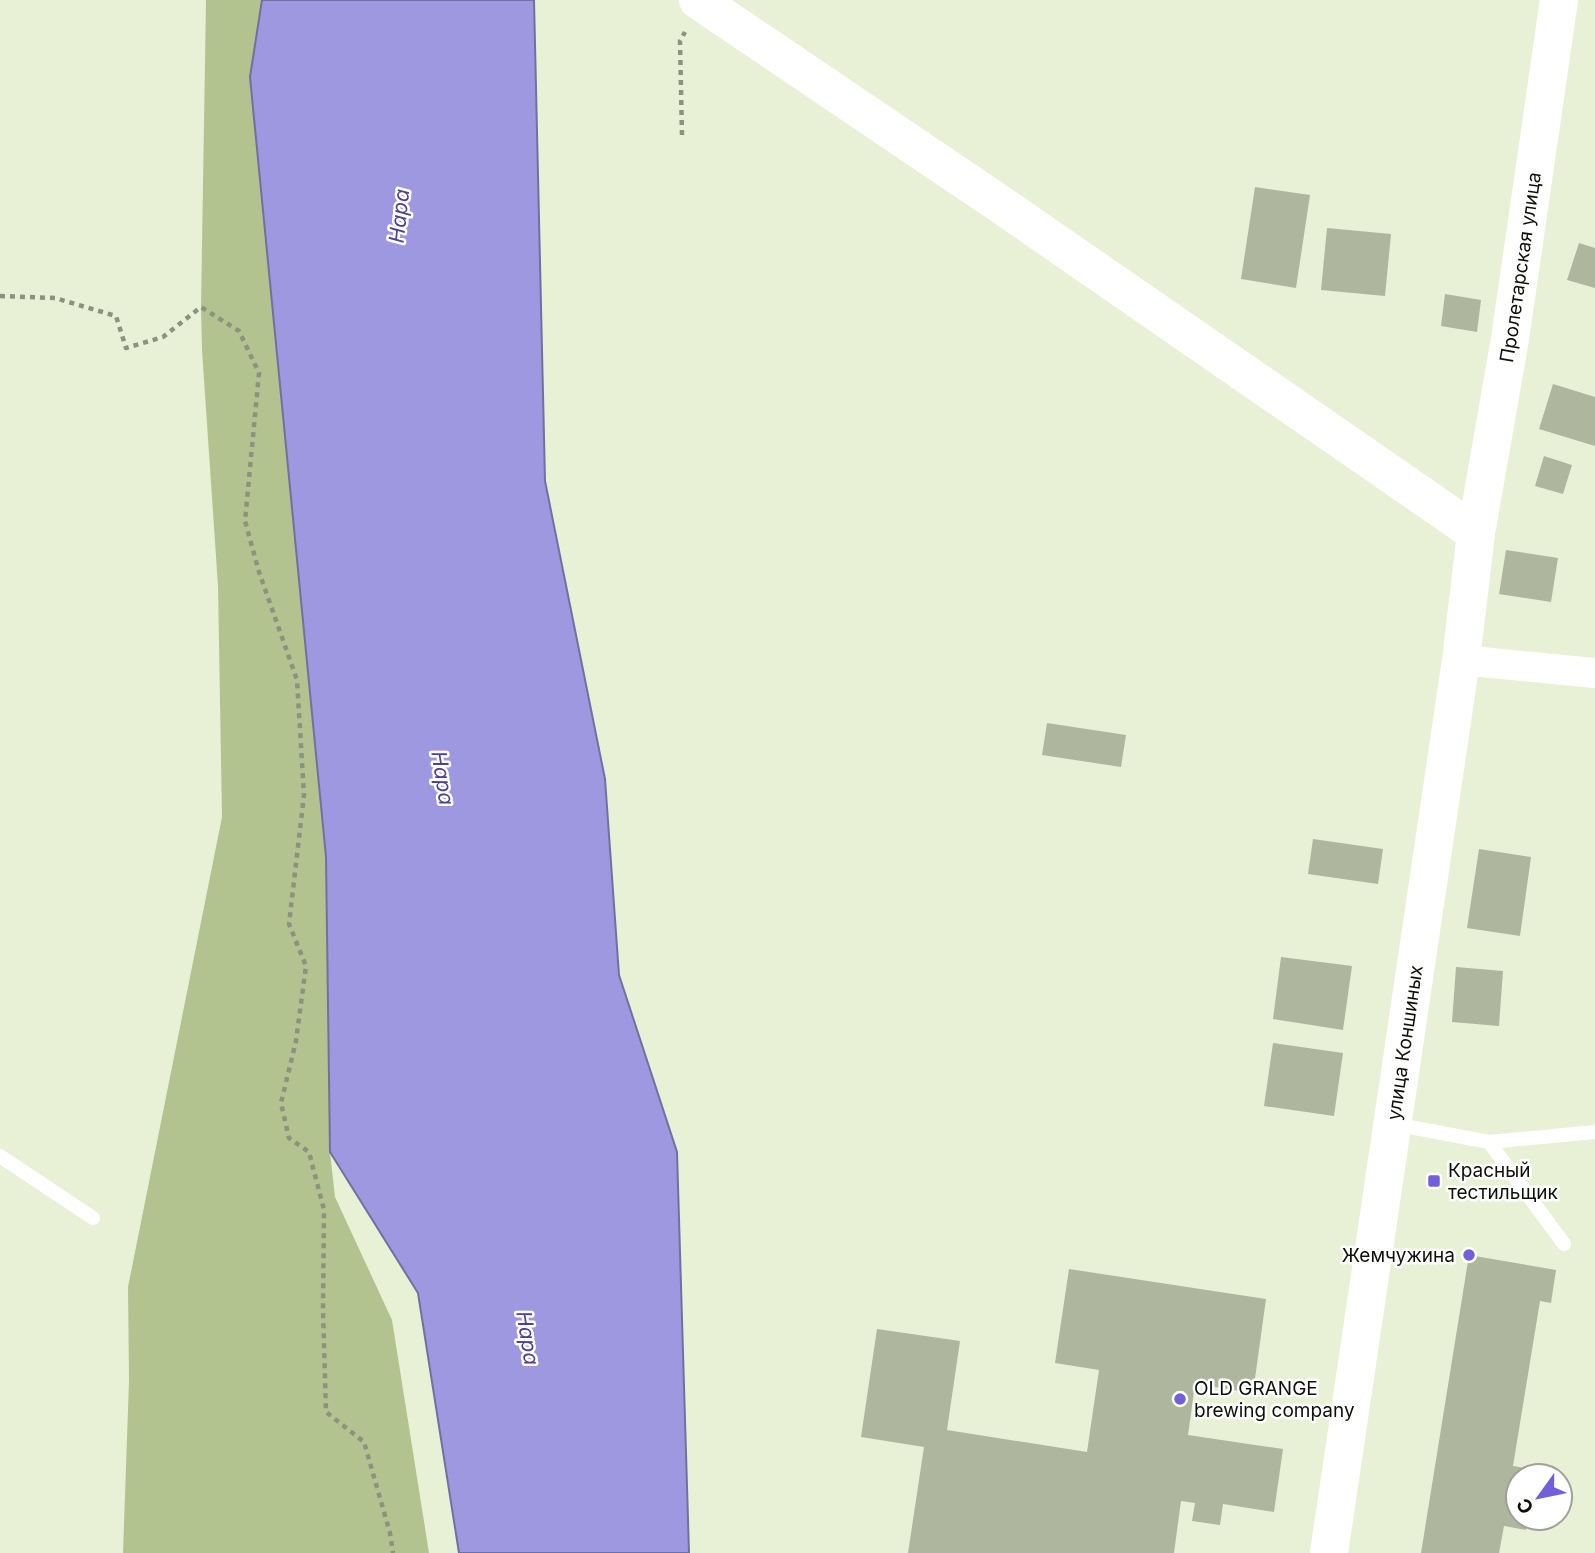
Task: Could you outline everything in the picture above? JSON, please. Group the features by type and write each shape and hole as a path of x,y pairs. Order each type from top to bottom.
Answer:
{"main road":[{"name":"Пролетарская улица","path":"1476,533 1510,340 1559,0"},
{"path":"695,11 1020,217 1476,533"},
{"name":"улица Коншиных","path":"1329,1553 1461,660 1476,533"}],"street":[{"path":"1461,660 1595,673"}],"lane":[{"path":"1392,1124 1489,1142 1595,1132"},
{"path":"1489,1142 1564,1244"},
{"path":"0,1156 93,1218"}],"path":[{"path":"682,135 680,41 695,11"},
{"path":"0,296 55,298 116,316 126,348 163,337 201,307 239,331 259,373 245,521 259,572 297,680 304,795 289,924 306,966 296,1041 281,1103 289,1138 309,1152 324,1210 326,1412 364,1442 390,1533 393,1553"}],"green space":[{"path":"206,0 262,0 250,77 326,857 330,1152 335,1197 392,1320 429,1553 123,1553 129,1381 128,1287 222,817 218,586 201,307"}],"water":[{"name":"Нара","path":"262,0 534,0 545,481 605,779 619,975 677,1152 689,1553 459,1553 418,1293 330,1152 326,857 250,77"}],"building":[{"path":"1255,187 1310,195 1296,288 1241,279"},
{"path":"1327,228 1391,234 1385,296 1321,290"},
{"path":"1579,243 1595,248 1595,288 1567,280"},
{"path":"1445,294 1481,300 1477,332 1441,326"},
{"path":"1553,384 1595,397 1595,446 1539,429"},
{"path":"1544,456 1572,465 1563,494 1535,486"},
{"path":"1506,550 1558,558 1551,602 1499,594"},
{"path":"1047,723 1126,735 1121,767 1042,755"},
{"path":"1313,839 1383,849 1378,884 1308,874"},
{"path":"1479,849 1531,857 1520,936 1467,928"},
{"path":"1281,957 1352,966 1343,1030 1273,1019"},
{"path":"1456,967 1503,971 1499,1026 1452,1022"},
{"path":"1273,1043 1343,1053 1334,1116 1264,1106"},
{"path":"1469,1255 1556,1270 1551,1303 1540,1301 1514,1462 1504,1462 1504,1526 1499,1553 1421,1553"},
{"path":"1069,1269 1266,1299 1253,1393 1195,1384 1188,1435 1283,1449 1274,1512 1223,1504 1220,1525 1192,1521 1195,1503 1181,1501 1174,1553 908,1553 924,1447 861,1437 877,1329 960,1341 947,1430 1087,1452 1099,1370 1055,1363"}],"place":[{"name":"Красный тестильщик","path":"1434,1181"},
{"name":"Жемчужина","path":"1469,1255"},
{"name":"OLD GRANGE brewing company","path":"1180,1399"}]}
